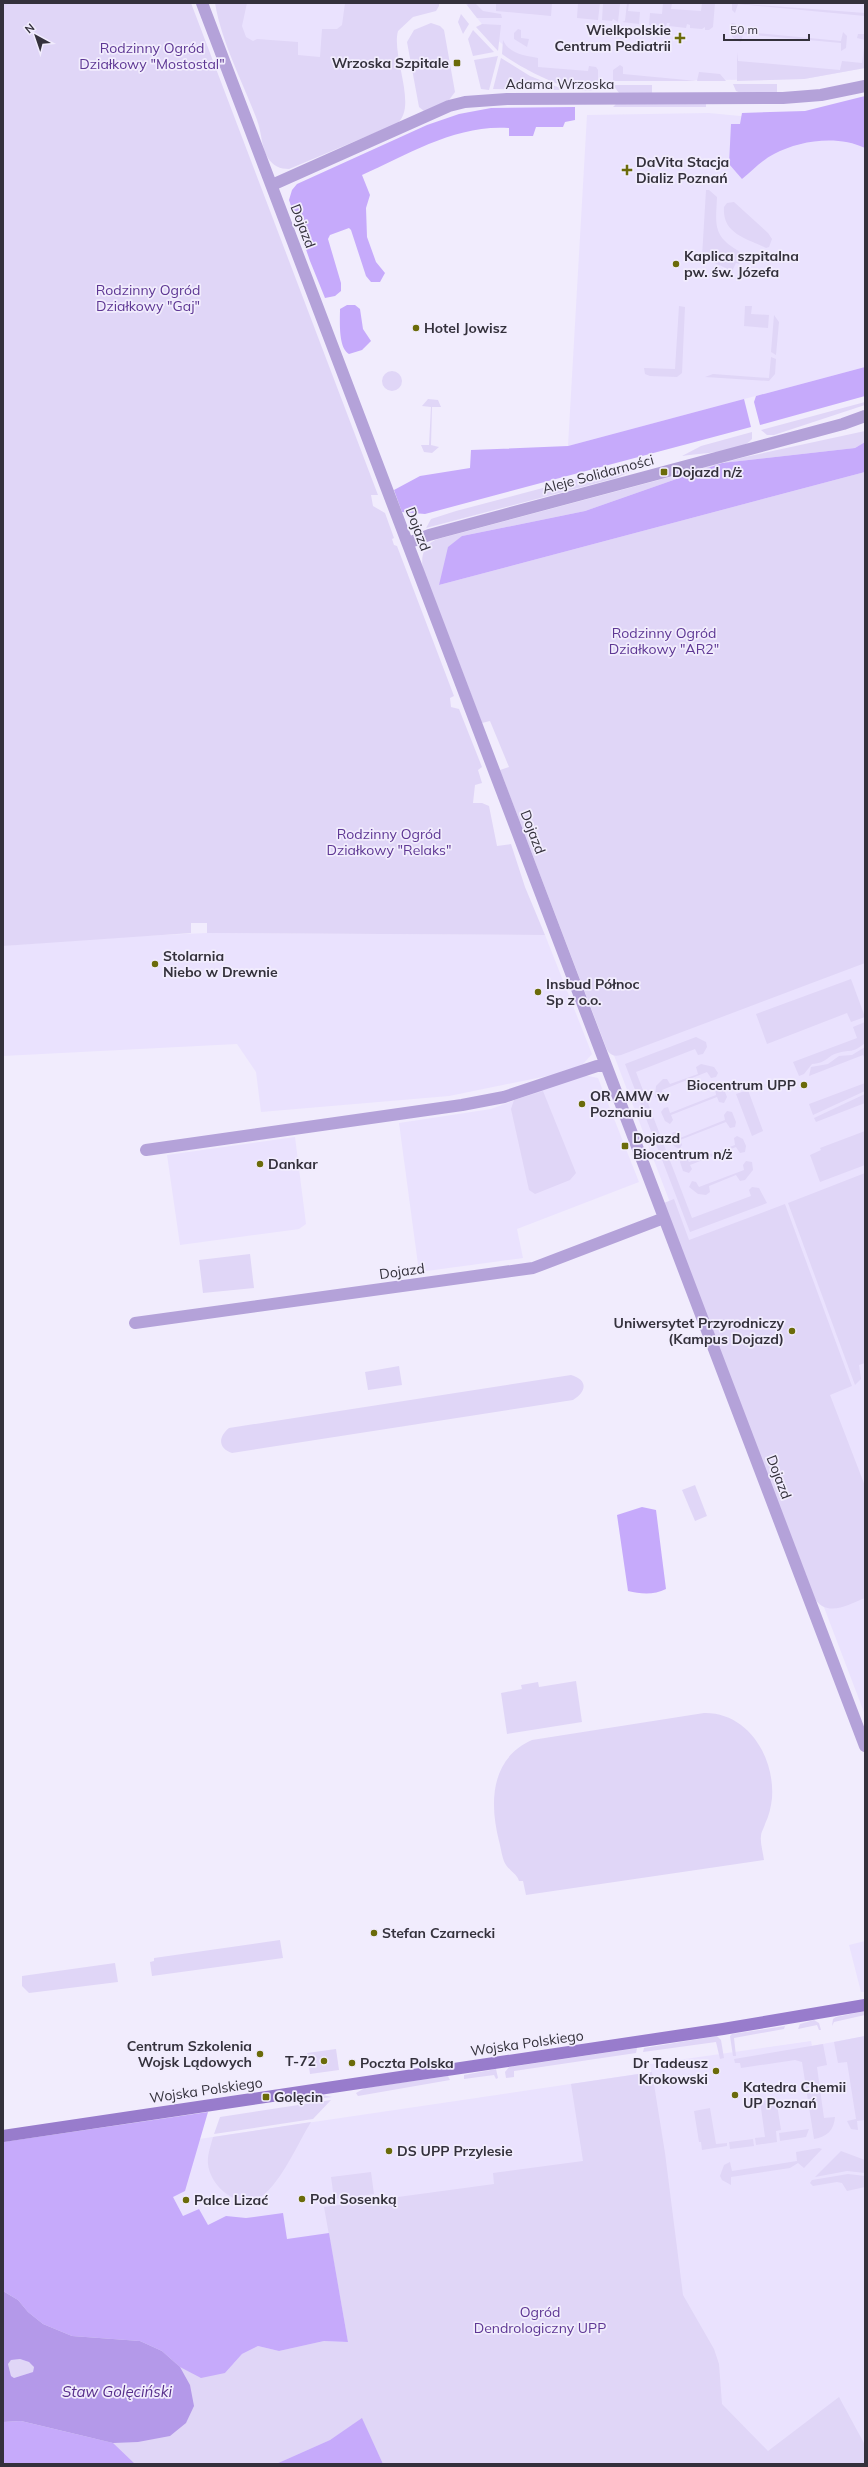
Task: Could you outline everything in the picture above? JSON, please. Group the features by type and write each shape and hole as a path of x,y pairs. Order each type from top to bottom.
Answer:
{"street":[{"name":"Dojazd","path":"202,3 865,1746"},
{"name":"Adama Wrzoska","path":"272,185 435,112 465,102 507,99 791,98 821,95 865,86"},
{"name":"Aleje Solidarności","path":"408,543 436,533 843,424 865,416"},
{"name":"Aleje Solidarności","path":"843,424 865,421"},
{"path":"146,1150 462,1105 504,1097 597,1066 606,1066"},
{"name":"Dojazd","path":"135,1323 533,1268 664,1218"},
{"name":"Wojska Polskiego","path":"3,2136 716,2030 865,2005"}],"shaded area":[{"path":"242,3 359,3 349,73 254,67 238,19"},
{"name":"Wielkpolskie Centrum Pediatrii","path":"465,3 865,3 865,68 804,79 598,81 545,72 516,55 490,34"},
{"path":"865,96 865,148 843,141 831,140 795,145 770,156 742,179 729,164 731,124 740,124 742,113 805,111"},
{"path":"865,99 865,367 568,446 587,115 709,113 740,116 801,115"},
{"path":"575,107 575,120 565,122 563,127 536,127 533,136 509,136 509,128 490,128 471,131 433,142 362,175 370,195 366,208 367,237 376,262 385,273 380,282 371,282 366,276 351,230 349,228 330,235 328,239 341,283 341,291 335,296 325,298 310,261 289,200 292,190 297,184 427,125 459,114 491,108"},
{"path":"347,305 355,305 360,309 363,329 371,341 362,350 349,354 345,351 341,340 340,327 340,309"},
{"path":"865,367 865,396 760,425 754,402 756,396"},
{"path":"744,399 751,427 425,514 402,512 394,490 420,476 470,468 471,450 568,446"},
{"path":"865,442 865,472 439,585 448,547 462,536 585,511 722,463 855,448"},
{"name":"Uniwersytet Przyrodniczy (Kampus Dojazd)","path":"865,700 865,1715 505,769"},
{"path":"207,933 545,935 592,1054 583,1064 562,1073 449,1096 261,1112 256,1072 237,1044 3,1056 3,946 97,938"},
{"path":"583,1075 598,1078 639,1182 517,1229 523,1258 419,1272 399,1123 491,1109"},
{"name":"Dankar","path":"295,1137 306,1224 299,1229 180,1245 167,1155"},
{"path":"642,1507 656,1510 666,1589 652,1593 628,1591 617,1515"},
{"path":"865,1941 865,1992 861,1992 849,1945"},
{"path":"865,2036 865,2464 3,2464 3,2306 199,2139 651,2072 650,2064 811,2041 812,2046"},
{"path":"208,2112 185,2191 173,2197 183,2216 199,2209 208,2225 226,2216 246,2218 283,2213 287,2239 329,2233 348,2342 324,2341 279,2351 258,2346 242,2354 225,2373 201,2378 180,2367 162,2351 140,2341 72,2336 43,2324 28,2312 18,2300 3,2291 3,2142"},
{"path":"362,2418 383,2464 276,2464 330,2440"},
{"path":"21,2421 113,2443 135,2464 3,2464 3,2422"}],"green space":[{"path":"3,3 191,3 378,495 371,495 373,506 385,513 394,538 392,539 394,545 397,546 454,696 450,698 451,707 459,709 482,767 478,770 482,783 475,785 473,803 482,803 489,806 497,846 511,844 525,887 545,935 207,933 207,923 191,923 191,933 3,946"},
{"path":"215,3 247,3 242,26 246,37 253,41 257,39 298,42 298,55 320,57 322,29 337,29 342,25 345,3 439,3 439,6 436,11 413,17 398,31 398,54 405,95 405,107 402,117 396,124 289,169 280,168 274,165 266,154 257,120 228,48 218,18"},
{"path":"469,3 475,3 483,11 501,14 502,18 477,18 467,5"},
{"path":"496,3 552,3 551,16 496,11"},
{"path":"578,3 600,3 598,20 577,18"},
{"path":"603,3 620,4 618,22 613,19 612,21 602,20"},
{"path":"627,3 629,3 628,11 640,12 639,24 622,22 625,21"},
{"path":"663,3 672,3 671,9 701,11 702,3 715,3 713,27 709,30 705,30 705,27 702,29 690,28 690,25 687,24 686,28 669,26 670,23 667,23 666,26 649,25 650,13 662,14"},
{"path":"732,3 865,13 865,16 738,4 735,13 732,10"},
{"path":"461,14 469,24 463,34 458,22"},
{"path":"431,23 440,26 444,30 455,92 449,100 424,111 419,107 407,42 414,30"},
{"path":"732,23 736,24 735,31 841,41 843,32 847,36 846,48 841,51 841,43 743,34 741,42 735,40 730,32 730,26"},
{"path":"482,24 501,25 498,51 476,27"},
{"path":"518,29 521,30 521,38 529,39 527,47 514,39 514,33"},
{"path":"473,30 494,52 473,56 468,39"},
{"path":"858,34 865,34 865,40 857,38"},
{"path":"503,40 509,48 518,54 538,58 538,67 588,71 589,66 596,67 598,70 598,88 589,90 563,86 534,73 502,54"},
{"path":"865,40 865,68 804,79 737,81 737,52 738,61 840,70 842,61 862,63"},
{"path":"498,56 489,90 481,89 474,60"},
{"path":"501,58 530,76 565,90 493,89"},
{"path":"620,65 623,67 623,74 697,81 613,81 613,70"},
{"path":"699,72 720,74 726,81 697,81"},
{"path":"733,84 777,84 777,93 741,93 736,91"},
{"path":"613,85 652,85 652,93 619,93"},
{"path":"616,104 706,104 706,107 613,107"},
{"path":"706,190 709,190 717,197 716,221 719,233 723,239 743,255 739,264 736,263 732,271 702,257"},
{"path":"734,202 768,233 772,239 769,247 766,248 743,238 731,229 724,216 724,207 727,203"},
{"path":"679,306 685,307 682,373 677,377 650,376 645,374 644,368 675,369"},
{"path":"745,306 752,306 751,314 769,315 768,328 744,326"},
{"path":"774,315 779,322 776,355 771,352"},
{"path":"771,357 776,359 775,374 769,381 705,377 713,374 769,378"},
{"path":"388,371 396,371 402,377 402,385 396,391 388,391 382,385 382,377"},
{"path":"428,399 438,400 441,407 432,407 431,445 439,447 432,453 424,452 421,445 429,445 431,407 422,406"},
{"path":"865,402 865,405 774,435 767,435 761,430"},
{"path":"865,431 865,442 855,448 723,463"},
{"path":"752,432 752,439 739,447 719,452 682,456 701,446"},
{"name":"Rodzinny Ogród Działkowy \"AR2\"","path":"720,464 585,511 462,536 439,585 865,472 865,963 621,1055 614,1056 608,1051 605,1045 500,770 509,767 490,721 482,723 423,569 422,559 424,550 430,543 438,539"},
{"path":"644,466 616,478 426,528 431,519 456,511 622,467"},
{"path":"851,979 865,1017 851,1022 847,1013 767,1044 756,1014"},
{"path":"865,1022 865,1043 854,1050 834,1054 824,1061 812,1064 804,1074 799,1076 793,1062 857,1038 853,1027"},
{"path":"696,1037 706,1042 707,1047 703,1054 698,1055 695,1049 636,1072 692,1218 751,1196 749,1190 752,1187 759,1188 767,1203 690,1232 625,1064"},
{"path":"865,1047 865,1059 863,1055 809,1076 811,1067 828,1064 839,1056 852,1055"},
{"path":"701,1064 714,1067 718,1073 716,1077 711,1078 707,1072 662,1090 663,1095 660,1099 655,1097 656,1086 663,1079 667,1079 670,1084 698,1074 696,1067"},
{"path":"865,1083 865,1091 813,1115 809,1104"},
{"path":"718,1086 723,1087 727,1097 724,1103 719,1102 717,1097 671,1115 673,1120 670,1124 665,1121 661,1112 664,1108 668,1107 670,1113 716,1095 715,1088"},
{"path":"748,1090 763,1131 752,1136 736,1094"},
{"path":"543,1091 576,1173 570,1180 535,1194 529,1190 511,1109 514,1100"},
{"path":"865,1094 865,1103 816,1122 814,1118"},
{"path":"727,1111 732,1112 736,1122 735,1127 730,1128 726,1122 680,1140 682,1145 679,1149 674,1146 670,1137 673,1132 677,1132 680,1138 725,1120 724,1115"},
{"path":"865,1131 865,1165 820,1182 810,1155 821,1150 820,1148"},
{"path":"737,1136 743,1139 746,1146 745,1152 740,1153 736,1147 690,1165 692,1169 689,1173 683,1171 680,1162 682,1157 686,1157 689,1162 735,1145 734,1138"},
{"path":"746,1161 752,1162 753,1170 745,1180 740,1181 736,1175 709,1186 710,1192 706,1195 698,1194 689,1187 692,1181 696,1182 699,1187 744,1170 743,1165"},
{"path":"865,1173 865,1363 859,1365 861,1379 855,1385 788,1203"},
{"path":"674,1199 689,1240 785,1204 852,1386 830,1395 865,1486 865,1598 846,1606 832,1609 820,1605 815,1599 664,1203"},
{"path":"250,1254 254,1288 203,1293 199,1260"},
{"path":"399,1366 402,1385 368,1390 365,1372"},
{"path":"571,1375 577,1377 584,1386 578,1397 573,1400 232,1453 224,1448 221,1442 225,1431 229,1428"},
{"path":"695,1485 707,1516 695,1521 682,1490"},
{"path":"576,1681 582,1722 507,1734 501,1693 522,1689 521,1685 538,1682 539,1687"},
{"path":"704,1713 719,1715 733,1720 745,1728 755,1739 763,1752 769,1767 772,1782 772,1798 769,1815 761,1834 764,1860 526,1895 523,1881 519,1881 517,1876 505,1863 494,1811 496,1783 508,1758 518,1748 532,1740"},
{"path":"280,1940 283,1958 152,1976 150,1962 154,1961 154,1958"},
{"path":"115,1963 118,1982 29,1993 22,1986 22,1976"},
{"path":"865,2011 865,2015 834,2022 832,2026 833,2019 836,2017"},
{"path":"814,2020 819,2023 821,2030 819,2030 817,2025 798,2029 800,2024"},
{"path":"785,2026 784,2029 734,2038 736,2056 733,2056 730,2036 732,2034"},
{"path":"717,2036 721,2040 724,2058 720,2059 716,2042 643,2052 644,2048"},
{"path":"865,2036 865,2120 857,2121 858,2130 851,2129 847,2121 856,2119 847,2062 838,2063 834,2042"},
{"path":"823,2044 827,2065 817,2067 824,2118 835,2117 833,2126 829,2132 823,2137 814,2139 802,2062 795,2060 741,2068 740,2063 735,2063 734,2059"},
{"path":"637,2048 636,2053 514,2071 514,2077 506,2078 505,2072 509,2067"},
{"path":"336,2049 339,2070 310,2074 307,2053"},
{"path":"496,2069 498,2078 496,2079 494,2075 464,2079 464,2075"},
{"name":"Ogród Dendrologiczny UPP","path":"652,2072 665,2153 683,2295 714,2349 719,2364 722,2404 768,2451 839,2397 865,2445 865,2464 383,2464 362,2419 330,2440 276,2464 135,2464 83,2430 154,2360 225,2373 242,2354 258,2346 279,2351 324,2341 348,2342 324,2207 494,2184 493,2173 583,2161 571,2084"},
{"path":"448,2076 450,2080 358,2096 356,2093 365,2088"},
{"path":"322,2095 332,2097 282,2103 281,2101"},
{"path":"776,2098 781,2130 776,2131 777,2142 756,2145 755,2138 765,2137 760,2101"},
{"path":"331,2100 313,2119 214,2134 220,2117"},
{"path":"710,2108 716,2144 727,2143 727,2146 702,2150 701,2142 699,2142 694,2111"},
{"path":"311,2122 283,2172 262,2196 253,2200 245,2201 236,2199 228,2195 214,2181 208,2164 209,2150 213,2137"},
{"path":"809,2129 806,2137 780,2141 779,2133"},
{"path":"753,2139 754,2146 730,2149 729,2142"},
{"path":"819,2148 822,2149 804,2168 798,2163 790,2168 731,2177 731,2185 722,2180 720,2176 724,2165 730,2162 732,2171 797,2161 796,2152"},
{"path":"841,2151 865,2160 865,2173 847,2171 815,2177"},
{"path":"371,2172 374,2194 334,2199 331,2177"},
{"path":"848,2174 865,2176 865,2187 847,2191 842,2183 837,2182 813,2186 810,2183 812,2180"},
{"path":"20,2359 29,2362 34,2367 33,2372 14,2378 11,2376 8,2364 11,2360"}],"water":[{"name":"Staw Golęciński","path":"3,2291 18,2300 28,2312 43,2324 72,2336 140,2341 162,2351 180,2367 190,2385 194,2406 186,2423 170,2436 138,2442 113,2443 21,2421 3,2422","holes":["20,2359 29,2362 34,2367 33,2372 14,2378 11,2376 8,2364 11,2360"]}],"place":[{"name":"Wielkpolskie Centrum Pediatrii","path":"680,38"},
{"name":"Wrzoska Szpitale","path":"457,63"},
{"name":"DaVita Stacja Dializ Poznań","path":"627,170"},
{"name":"Kaplica szpitalna pw. św. Józefa","path":"676,264"},
{"name":"Hotel Jowisz","path":"416,328"},
{"name":"Dojazd n/ż","path":"664,472"},
{"name":"Stolarnia Niebo w Drewnie","path":"155,964"},
{"name":"Insbud Północ Sp z o.o.","path":"538,992"},
{"name":"Biocentrum UPP","path":"804,1085"},
{"name":"OR AMW w Poznaniu","path":"582,1104"},
{"name":"Dojazd Biocentrum n/ż","path":"625,1146"},
{"name":"Dankar","path":"260,1164"},
{"name":"Uniwersytet Przyrodniczy (Kampus Dojazd)","path":"792,1331"},
{"name":"Stefan Czarnecki","path":"374,1933"},
{"name":"Centrum Szkolenia Wojsk Lądowych","path":"260,2054"},
{"name":"T-72","path":"324,2061"},
{"name":"Poczta Polska","path":"352,2063"},
{"name":"Dr Tadeusz Krokowski","path":"716,2071"},
{"name":"Katedra Chemii UP Poznań","path":"735,2095"},
{"name":"Golęcin","path":"266,2097"},
{"name":"DS UPP Przylesie","path":"389,2151"},
{"name":"Pod Sosenką","path":"302,2199"},
{"name":"Palce Lizać","path":"186,2200"}],"park label":[{"name":"Rodzinny Ogród Działkowy \"Mostostal\"","path":"152,56"},
{"name":"Rodzinny Ogród Działkowy \"Gaj\"","path":"148,298"},
{"name":"Rodzinny Ogród Działkowy \"Relaks\"","path":"389,842"}]}
